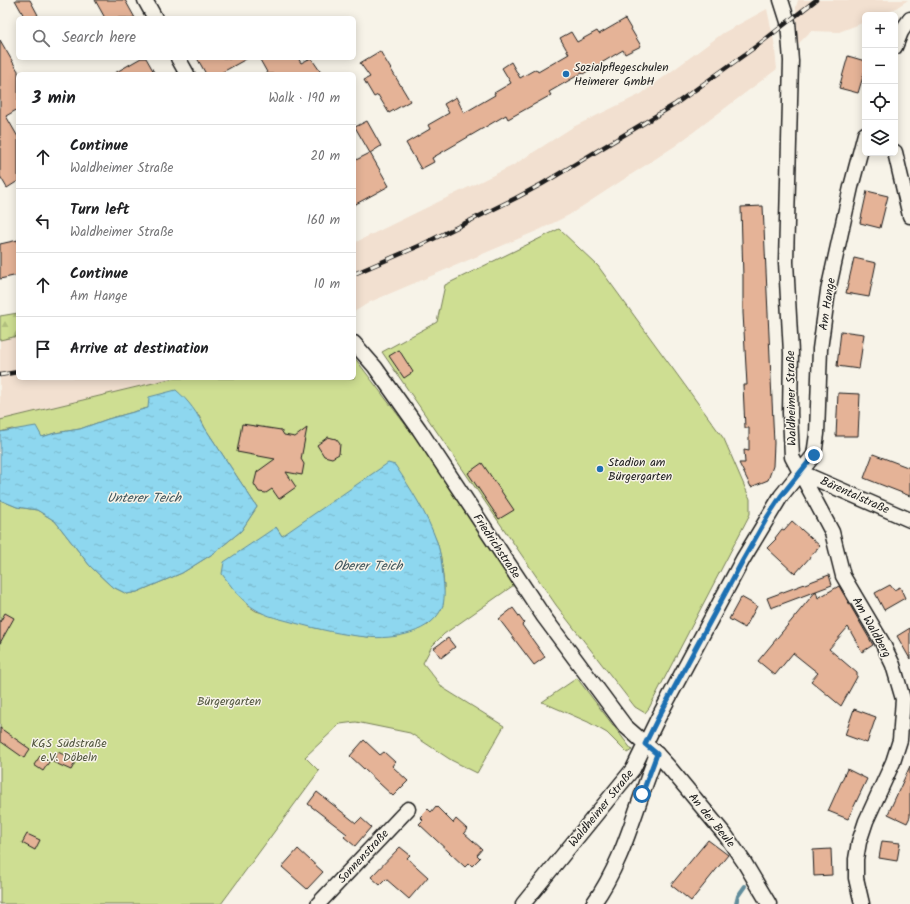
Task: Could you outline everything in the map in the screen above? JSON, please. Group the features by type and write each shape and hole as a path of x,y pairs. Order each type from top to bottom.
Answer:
{"street":[{"path":"145,0 154,16"},
{"name":"Waldheimer Straße","path":"523,904 630,774 743,560 781,496 800,472 792,457 790,413 791,353 786,262 791,61 788,22 781,0"},
{"path":"898,40 910,19"},
{"path":"179,60 186,72"},
{"name":"Am Hange","path":"800,472 814,455 817,434 820,349 828,291 851,187 862,145"},
{"path":"896,156 910,216"},
{"name":"Friedrichstraße","path":"356,345 375,366 411,417 544,617 625,726 645,744"},
{"name":"Bärentalstraße","path":"800,472 910,520"},
{"name":"Am Waldberg","path":"800,472 832,532 843,576 882,642 893,665 903,699 903,718 900,740 893,762 866,820 859,842 856,859 856,878 862,904"},
{"name":"An der Beule","path":"645,744 657,754 726,836 744,862 769,904"},
{"name":"Waldheimer Straße","path":"593,904 614,867 632,824 657,754"},
{"name":"Sonnenstraße","path":"318,904 408,809"}],"shaded area":[{"path":"798,0 908,0 889,12 862,12 862,23 839,32 811,31 798,44 796,7"},
{"path":"767,9 774,41 777,69 675,146 569,215 539,230 370,302 356,311 356,242 512,166 573,127 641,94 723,33"},
{"path":"16,336 16,380 166,380 0,420 0,340"}],"green space":[{"name":"Stadion am Bürgergarten","path":"559,229 598,266 724,439 750,499 750,514 649,708 645,713 635,707 556,605 382,352 437,322 445,285"},
{"path":"16,313 16,336 0,340 0,316"},
{"name":"Bürgergarten","path":"356,360 430,457 514,585 444,634 432,646 423,663 443,688 504,726 477,773 451,760 410,733 356,722 340,724 305,757 319,771 221,904 0,904 0,500 17,507 37,510 55,521 90,566 111,586 127,594 137,592 182,573 214,553 241,531 257,507 205,428 198,414 148,408 108,419 80,429 55,433 42,437 12,429 0,432 0,420 166,380 356,380","holes":["421,507 437,542 441,558 444,585 443,605 435,618 428,625 368,637 316,628 256,611 247,605 276,527 282,536"]},
{"path":"577,678 632,750 627,753 607,733 588,722 542,702"}],"water":[{"name":"Unterer Teich","path":"176,390 185,398 196,412 257,507 241,531 214,553 182,573 137,592 127,594 111,586 90,566 55,521 37,510 17,507 0,500 0,432 36,426 42,437 55,433 80,429 108,419 148,408 149,397"},
{"name":"Oberer Teich","path":"388,463 395,465 413,493 424,512 438,546 442,569 444,599 438,615 431,622 411,633 400,636 377,638 322,630 264,614 250,606 233,589 222,574 224,562 276,527 282,536"}],"building":[{"path":"15,0 30,0 38,15 24,16"},
{"path":"95,0 125,0 134,16 104,16"},
{"path":"625,19 641,46 625,54 623,50 549,92 551,95 508,119 506,115 432,158 434,162 421,169 406,143 430,129 428,125 449,113 444,104 456,97 464,113 495,95 494,93 511,83 502,68 511,62 520,78 536,69 538,72 569,54 560,38 571,32 577,42 597,31 599,34"},
{"path":"0,40 18,72 16,72 16,110 6,116 16,134 16,182 7,188 0,176"},
{"path":"380,51 410,101 389,113 378,95 374,97 364,80 370,77 360,63"},
{"path":"848,56 862,60 862,80 858,93 839,88"},
{"path":"138,60 147,60 154,72 116,72"},
{"path":"198,60 244,60 223,72 205,72"},
{"path":"260,60 299,60 301,63 307,60 312,60 321,72 267,72"},
{"path":"367,121 381,146 370,153 356,126"},
{"path":"370,153 389,186 356,204 356,160"},
{"path":"867,191 888,196 880,228 860,223"},
{"path":"763,206 774,443 773,466 768,480 751,487 739,463 745,463 744,450 749,451 749,428 745,428 743,385 747,385 743,313 741,207"},
{"path":"16,240 16,275 0,279 0,244"},
{"path":"854,258 876,263 869,297 846,293"},
{"path":"841,331 864,334 859,369 837,366"},
{"path":"399,350 413,372 404,378 389,356"},
{"path":"838,393 860,394 858,436 836,436"},
{"path":"242,424 281,430 284,435 295,437 307,428 301,459 304,464 302,475 286,472 296,487 279,499 272,489 266,493 259,492 254,484 257,472 275,459 237,452"},
{"path":"328,437 336,439 340,444 339,454 332,458 324,456 317,445"},
{"path":"873,454 910,468 910,496 864,478"},
{"path":"482,463 514,510 499,519 468,473"},
{"path":"792,521 820,546 795,574 767,548 776,539 775,538 782,529 784,530"},
{"path":"829,575 832,585 771,608 767,598"},
{"path":"890,585 894,590 900,587 905,598 884,610 875,593"},
{"path":"839,586 873,645 862,652 848,627 829,649 857,673 857,677 841,706 811,681 818,673 793,653 775,675 758,661 816,591 818,598"},
{"path":"741,597 757,606 745,628 729,619"},
{"path":"513,608 524,623 522,625 545,657 534,665 499,619"},
{"path":"5,613 14,618 0,643 0,622"},
{"path":"910,628 910,659 897,636"},
{"path":"448,638 455,647 441,658 434,648"},
{"path":"854,709 876,717 867,743 845,735"},
{"path":"0,728 30,749 24,758 0,741"},
{"path":"364,740 380,755 384,752 395,762 392,766 408,781 393,796 350,756"},
{"path":"58,752 76,761 71,770 53,762"},
{"path":"40,756 49,762 43,771 34,765"},
{"path":"910,766 910,817 907,823 888,814"},
{"path":"847,769 867,779 848,819 828,811"},
{"path":"317,792 356,823 361,818 371,827 355,846 344,837 347,834 308,804"},
{"path":"436,806 453,823 456,819 467,829 464,833 482,849 477,855 480,858 472,866 469,863 465,867 419,824 423,820 420,817 428,809 431,812"},
{"path":"27,834 40,840 35,850 22,843"},
{"path":"708,840 728,855 691,901 671,885"},
{"path":"882,841 900,843 897,861 879,858"},
{"path":"400,847 410,855 407,858 428,877 409,899 386,879 380,885 371,877"},
{"path":"298,849 323,872 307,889 282,867"},
{"path":"831,849 832,875 814,876 813,850"}],"waterway":[{"path":"736,904 738,896 745,886"}],"railway":[{"path":"356,273 419,246 542,184 674,105 758,45 816,0"},
{"path":"0,375 16,372"}],"place":[{"name":"Sozialpflegeschulen Heimerer GmbH","path":"566,74"},
{"name":"Stadion am Bürgergarten","path":"600,469"}],"route":[{"path":"642,794 657,754 645,744 658,718 768,516 781,496 814,455"}],"park label":[{"name":"KGS Südstraße e.V. Döbeln","path":"69,750"}]}
